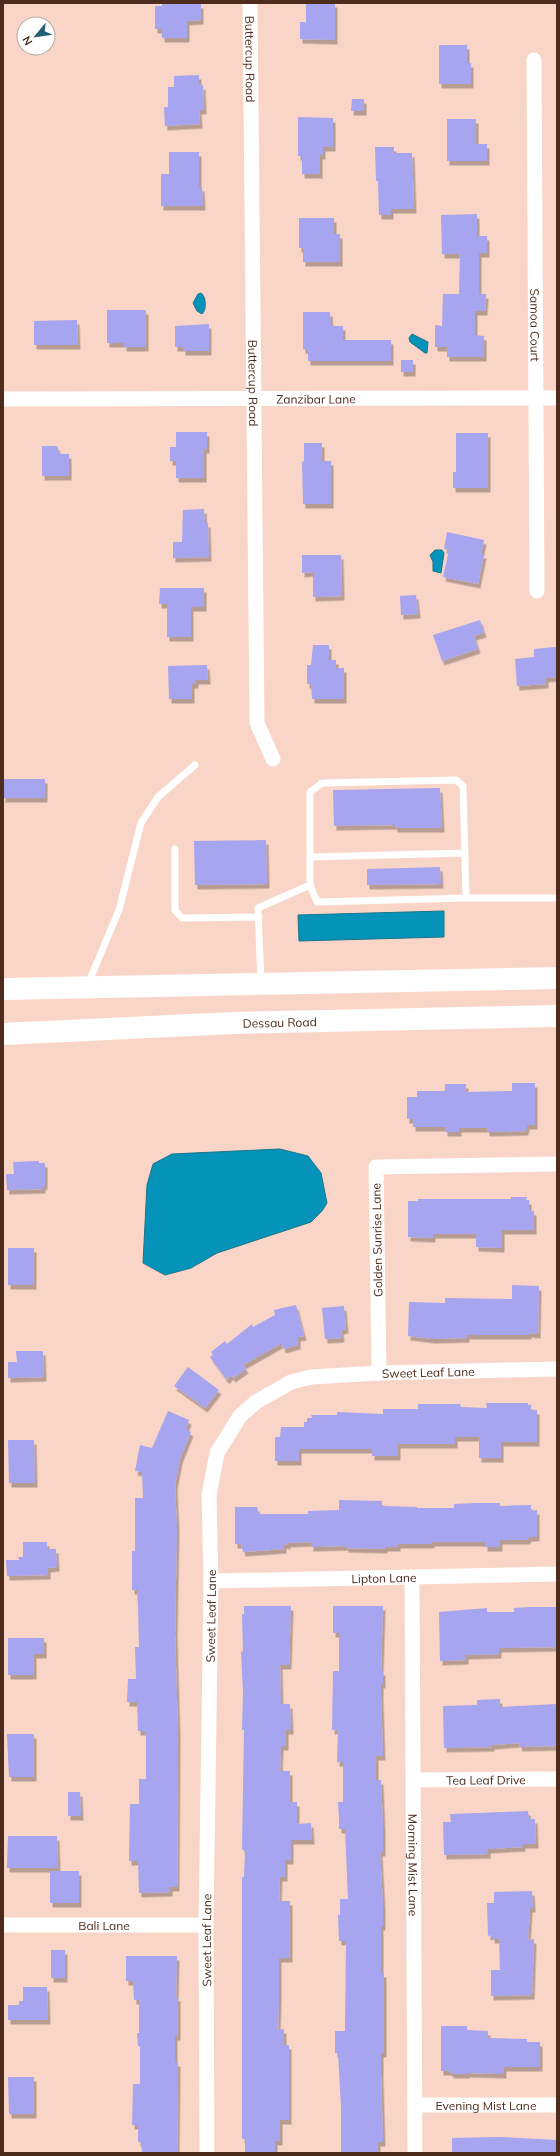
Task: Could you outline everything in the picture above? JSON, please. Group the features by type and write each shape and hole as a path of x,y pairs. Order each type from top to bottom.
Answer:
{"main road":[{"path":"3,989 557,978"},
{"name":"Dessau Road","path":"3,1034 234,1023 557,1016"}],"street":[{"name":"Buttercup Road","path":"250,3 257,723 273,759"},
{"name":"Samoa Court","path":"534,60 537,590"},
{"name":"Zanzibar Lane","path":"3,399 557,398"},
{"name":"Golden Sunrise Lane","path":"379,1373 376,1167 557,1164"},
{"name":"Sweet Leaf Lane","path":"207,2153 206,1925 211,1581 209,1495 217,1452 240,1416 256,1402 291,1382 311,1377 379,1373 557,1369"},
{"name":"Lipton Lane","path":"211,1581 557,1574"},
{"name":"Morning Mist Lane","path":"412,1577 415,2153"},
{"name":"Tea Leaf Drive","path":"414,1780 557,1779"},
{"name":"Bali Lane","path":"3,1925 206,1925"},
{"name":"Evening Mist Lane","path":"415,2105 557,2105"}],"lane":[{"path":"86,988 119,910 140,823 158,797 195,766"},
{"path":"466,898 463,786 456,780 322,783 310,792 310,885 317,902 466,898 557,898"},
{"path":"175,849 175,910 178,915 182,918 259,917"},
{"path":"310,857 465,853"},
{"path":"261,985 258,908 310,885"}],"water":[{"path":"201,293 204,297 205,303 205,309 202,314 197,311 193,303 198,294"},
{"path":"412,334 428,342 427,353 410,342 409,338"},
{"path":"435,550 442,550 444,553 441,573 433,571 433,562 430,555"},
{"path":"444,911 444,937 299,941 298,915"},
{"path":"280,1149 308,1156 321,1173 327,1203 322,1211 311,1222 217,1253 191,1268 165,1275 143,1263 147,1185 153,1164 172,1154"}],"building":[{"path":"306,3 335,3 335,40 300,39 300,22 306,22"},
{"path":"162,4 201,4 201,20 187,21 187,38 162,38 162,29 155,29 155,6 162,6"},
{"path":"439,45 467,45 467,63 471,63 471,84 439,84"},
{"path":"199,75 199,86 203,85 204,110 199,110 200,124 165,126 164,107 168,107 168,87 174,87 174,76"},
{"path":"352,99 364,99 364,111 351,111"},
{"path":"298,117 333,118 333,147 323,147 323,155 320,155 320,174 302,174 302,156 298,156"},
{"path":"447,119 476,119 476,144 487,144 487,161 447,161"},
{"path":"375,147 394,147 394,153 412,153 414,209 391,209 391,215 379,215"},
{"path":"169,152 199,152 199,187 202,187 203,206 161,206 161,174 169,174"},
{"path":"477,214 477,236 487,236 487,253 479,253 479,294 486,294 485,311 475,311 475,335 484,336 484,357 447,357 447,347 435,347 435,325 442,326 443,294 459,294 460,254 442,254 441,215"},
{"path":"299,218 334,218 334,234 340,234 340,262 303,262 303,248 299,248"},
{"path":"107,310 146,310 146,347 124,347 124,343 107,343"},
{"path":"303,312 330,312 331,326 343,326 343,340 391,340 391,361 308,361 308,350 303,349"},
{"path":"77,320 78,345 34,345 34,321"},
{"path":"209,324 209,351 183,351 183,347 175,347 175,326"},
{"path":"401,360 413,360 413,372 401,372"},
{"path":"176,432 207,432 207,449 204,449 204,478 176,478 176,461 170,461 170,447 176,447"},
{"path":"456,433 488,433 488,488 453,488 453,472 456,472"},
{"path":"304,443 322,443 322,461 331,461 331,504 303,504 302,462 304,461"},
{"path":"42,446 57,446 60,454 69,454 69,476 42,476"},
{"path":"204,509 205,523 208,523 209,557 173,558 173,542 182,542 183,510"},
{"path":"447,532 484,540 481,554 484,554 478,584 443,577 449,550 444,549"},
{"path":"302,555 341,555 342,596 313,597 313,572 302,573"},
{"path":"160,588 204,588 204,607 191,607 191,637 167,637 167,604 159,604"},
{"path":"416,595 418,614 401,615 400,596"},
{"path":"480,620 484,633 474,636 478,649 442,661 433,635"},
{"path":"313,645 329,645 329,660 336,660 336,668 344,668 344,699 312,699 311,684 307,684 307,665 311,665"},
{"path":"556,647 557,677 546,678 546,684 517,686 515,659 534,657 534,649"},
{"path":"207,665 208,680 196,680 196,684 192,684 192,699 169,699 168,666"},
{"path":"3,779 45,779 45,798 3,798"},
{"path":"440,788 442,828 395,828 395,825 334,826 333,790"},
{"path":"266,840 267,884 195,885 194,841"},
{"path":"440,867 441,884 367,885 367,869"},
{"path":"512,1083 535,1083 535,1125 527,1125 526,1131 487,1132 487,1128 459,1128 459,1132 445,1132 445,1127 413,1127 413,1119 407,1119 407,1097 417,1097 417,1091 445,1091 445,1084 466,1084 466,1092 512,1091"},
{"path":"39,1161 39,1163 45,1163 45,1186 43,1185 43,1189 7,1190 6,1174 14,1174 13,1162"},
{"path":"511,1197 527,1197 526,1200 529,1200 529,1210 534,1211 534,1230 502,1230 502,1248 476,1247 476,1234 433,1234 433,1238 408,1237 408,1201 418,1201 418,1199 511,1199"},
{"path":"8,1248 34,1248 34,1285 8,1285"},
{"path":"512,1285 539,1286 538,1334 467,1335 467,1338 433,1339 408,1336 409,1302 445,1303 445,1298 512,1299"},
{"path":"296,1305 304,1336 298,1337 298,1345 283,1349 282,1343 243,1365 246,1369 233,1378 231,1375 227,1380 210,1357 213,1355 211,1352 225,1341 227,1344 252,1324 253,1327 275,1315 274,1310"},
{"path":"344,1306 346,1329 341,1330 342,1338 325,1339 322,1308"},
{"path":"16,1351 43,1351 44,1377 8,1378 8,1362 17,1362"},
{"path":"188,1367 219,1390 205,1408 174,1386"},
{"path":"486,1403 528,1403 528,1405 531,1405 531,1410 537,1410 537,1442 501,1442 501,1458 479,1458 479,1437 455,1437 455,1444 398,1444 398,1456 372,1456 372,1449 299,1449 299,1461 275,1461 275,1437 280,1437 281,1427 304,1427 304,1422 307,1422 307,1418 312,1418 311,1415 337,1415 337,1412 383,1414 383,1409 418,1409 418,1404 460,1404 461,1407 487,1408"},
{"path":"168,1411 189,1420 186,1429 191,1432 180,1459 175,1485 177,1528 175,1633 178,1734 177,1887 170,1887 170,1892 139,1893 138,1861 129,1861 130,1804 139,1804 139,1779 146,1779 146,1734 145,1731 138,1731 137,1702 127,1702 128,1679 136,1679 135,1647 139,1647 137,1590 132,1590 132,1551 135,1551 135,1498 143,1498 142,1472 135,1471 140,1445 152,1448"},
{"path":"8,1440 34,1440 35,1483 9,1483"},
{"path":"339,1500 382,1501 382,1506 417,1508 454,1508 454,1504 476,1503 500,1503 500,1506 531,1505 531,1511 537,1510 537,1537 529,1537 527,1540 500,1540 500,1547 485,1547 485,1542 432,1542 432,1544 398,1544 398,1547 385,1547 385,1549 346,1548 346,1546 311,1547 311,1542 288,1543 288,1545 284,1544 284,1549 243,1552 241,1544 235,1544 235,1507 257,1507 259,1514 308,1514 308,1511 339,1510"},
{"path":"23,1542 47,1542 47,1549 56,1549 57,1567 48,1568 48,1575 7,1576 6,1560 19,1560 18,1557 23,1557"},
{"path":"244,1606 291,1606 289,1665 280,1665 281,1704 290,1704 291,1730 286,1730 286,1746 281,1746 280,1771 290,1771 290,1802 297,1802 297,1824 311,1823 312,1840 291,1840 291,1860 285,1860 285,1877 280,1877 279,1901 290,1901 290,1958 279,1958 278,2030 284,2029 284,2045 289,2045 289,2120 280,2120 280,2141 275,2141 275,2152 245,2152 245,2139 242,2139 242,1877 244,1877 245,1852 242,1849 244,1730 242,1730 243,1693 241,1651 243,1652 242,1614 244,1614"},
{"path":"333,1606 383,1606 381,1671 383,1671 383,1684 381,1684 381,1697 383,1756 376,1756 376,1780 381,1780 383,1828 383,1852 380,1852 383,1905 383,1926 381,1926 381,1973 384,1973 384,2053 381,2053 383,2142 378,2142 378,2153 341,2153 341,2107 338,2053 335,2053 335,2031 345,2031 346,1941 339,1941 338,1915 340,1915 340,1899 348,1899 345,1829 339,1829 338,1802 343,1802 343,1762 337,1762 338,1730 332,1730 333,1671 339,1671 339,1633 333,1633"},
{"path":"557,1607 557,1647 499,1648 499,1654 466,1655 466,1660 440,1661 439,1612 487,1608 487,1612 514,1612 514,1608"},
{"path":"8,1638 44,1638 44,1654 34,1654 34,1675 8,1675"},
{"path":"500,1699 500,1707 557,1704 557,1746 520,1747 519,1743 492,1745 492,1747 444,1748 443,1706 477,1705 477,1700"},
{"path":"7,1734 34,1734 34,1777 9,1777"},
{"path":"68,1792 80,1792 81,1816 68,1816"},
{"path":"528,1811 529,1819 535,1819 536,1844 523,1844 523,1847 488,1849 488,1854 444,1855 443,1822 451,1822 450,1814"},
{"path":"8,1836 57,1836 58,1868 7,1868"},
{"path":"50,1871 79,1871 79,1903 50,1903"},
{"path":"532,1891 533,1908 530,1908 528,1940 534,1939 532,1995 491,1996 491,1970 500,1970 499,1939 492,1939 492,1935 488,1936 487,1903 494,1903 494,1892"},
{"path":"51,1950 65,1950 65,1978 51,1978"},
{"path":"126,1956 177,1956 176,1997 178,1997 178,2036 175,2036 175,2062 178,2062 177,2153 142,2153 141,2142 138,2142 138,2125 132,2125 133,2084 140,2084 140,2046 138,2046 137,2033 139,2033 139,2000 134,2000 133,1981 126,1981"},
{"path":"23,1987 47,1987 48,2020 8,2020 8,2005 19,2005 19,2001 23,2001"},
{"path":"441,2026 467,2026 467,2030 488,2031 488,2038 527,2039 527,2042 540,2042 540,2067 504,2067 504,2074 452,2074 449,2071 441,2071"},
{"path":"8,2077 34,2077 34,2114 9,2114"},
{"path":"499,2137 557,2140 557,2153 452,2153 452,2138"}]}
